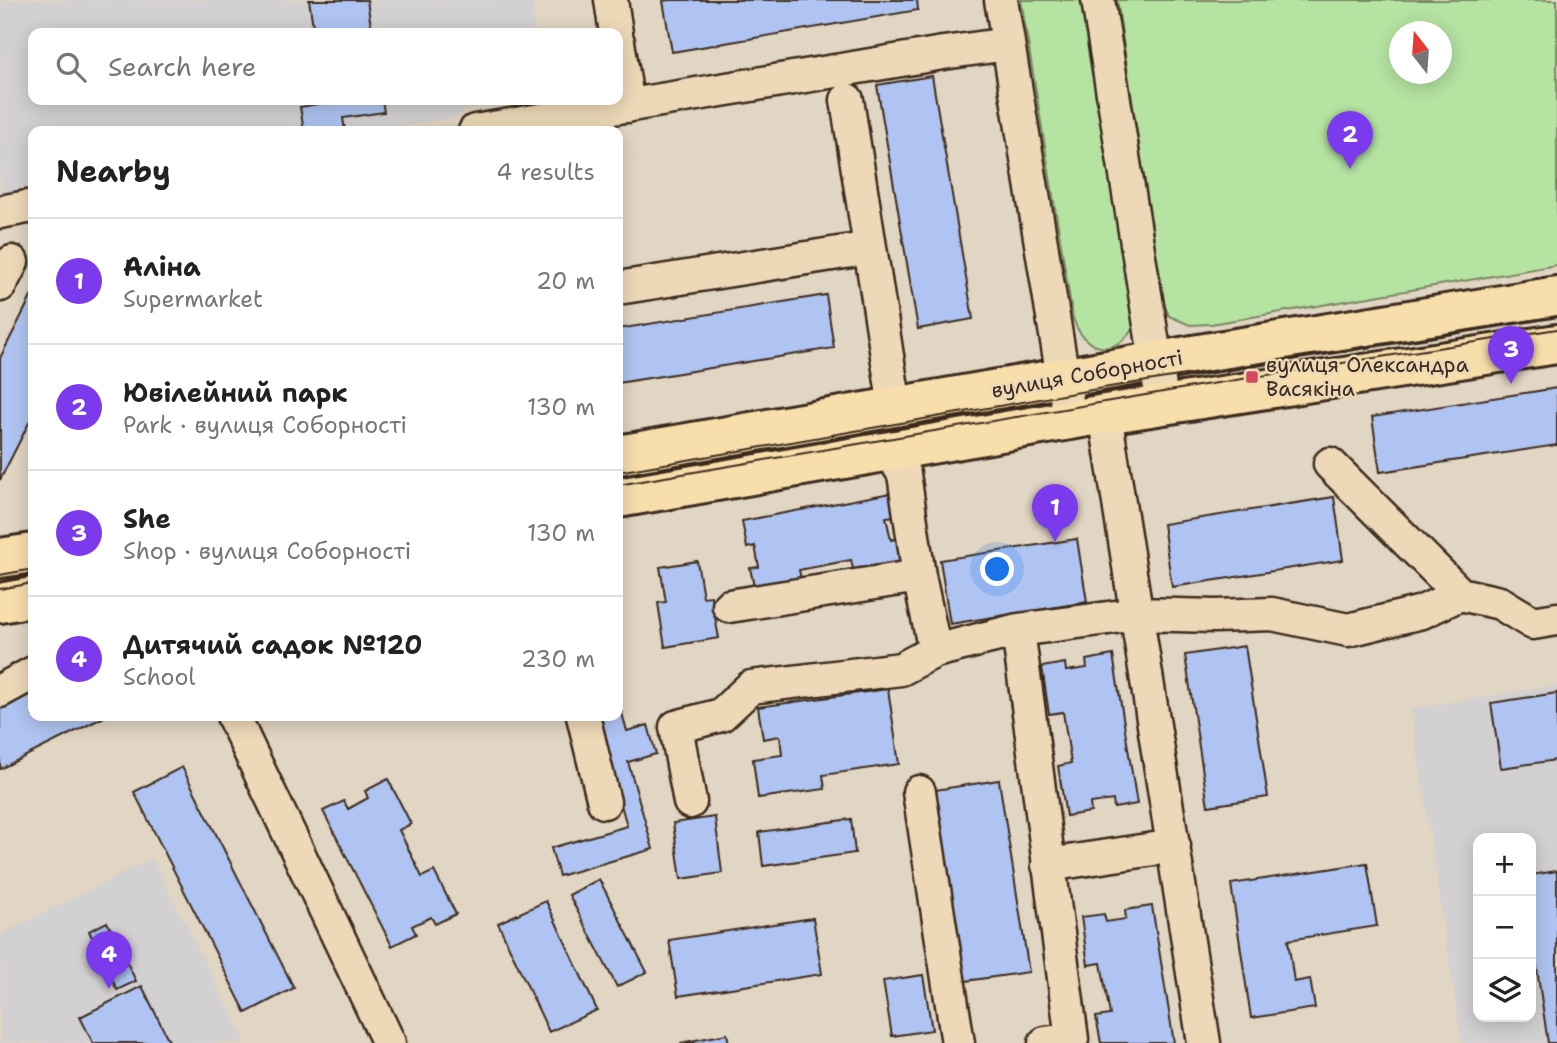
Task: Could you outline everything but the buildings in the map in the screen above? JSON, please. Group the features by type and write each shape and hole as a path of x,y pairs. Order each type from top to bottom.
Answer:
{"main road":[{"name":"вулиця Соборності","path":"623,454 1557,296"},
{"name":"вулиця Соборності","path":"623,497 1087,417 1557,344"},
{"path":"0,558 28,554"},
{"path":"0,603 28,598"}],"street":[{"path":"611,0 615,28"},
{"path":"1001,0 1063,378 1087,417 1138,614 1204,1043"},
{"path":"1098,0 1163,406"},
{"path":"506,126 1008,44"},
{"path":"623,74 628,106"},
{"path":"848,100 895,407"},
{"path":"0,212 28,207"},
{"path":"623,287 870,248"},
{"path":"890,452 904,474 919,576 935,651"},
{"path":"1330,464 1460,594 1500,603 1533,622 1557,620"},
{"path":"729,606 919,576"},
{"path":"690,802 676,727 721,715 751,687 901,669 935,651 1018,630 1138,614 1272,614 1348,630 1422,612 1460,594"},
{"path":"1018,630 1072,1039 1045,1043"},
{"path":"0,691 28,676"},
{"path":"235,721 389,1043"},
{"path":"584,721 604,802"},
{"path":"919,792 958,1043"},
{"path":"1048,865 1174,846"}],"shaded area":[{"path":"0,0 531,0 535,28 28,28 28,105 474,105 456,117 403,126 28,126 28,190 0,194"},
{"path":"1557,685 1557,1043 1462,1043 1411,709"},
{"path":"152,858 246,1043 0,1043 0,935"}],"green space":[{"path":"1021,0 1084,0 1136,322 1121,341 1112,346 1094,345 1086,340 1078,331 1073,318"},
{"path":"1117,0 1557,0 1557,265 1211,324 1190,325 1169,316 1162,299"}],"tram line":[{"path":"623,471 1103,388 1557,316"},
{"path":"623,484 1198,386 1557,329"},
{"path":"0,575 28,570"},
{"path":"0,589 28,584"}],"place":[{"name":"Ювілейний парк","path":"1350,169"},
{"name":"вулиця Олександра Васякіна","path":"1252,377"},
{"name":"She","path":"1511,384"},
{"name":"Аліна","path":"1055,542"},
{"name":"Дитячий садок №120","path":"109,989"}]}
